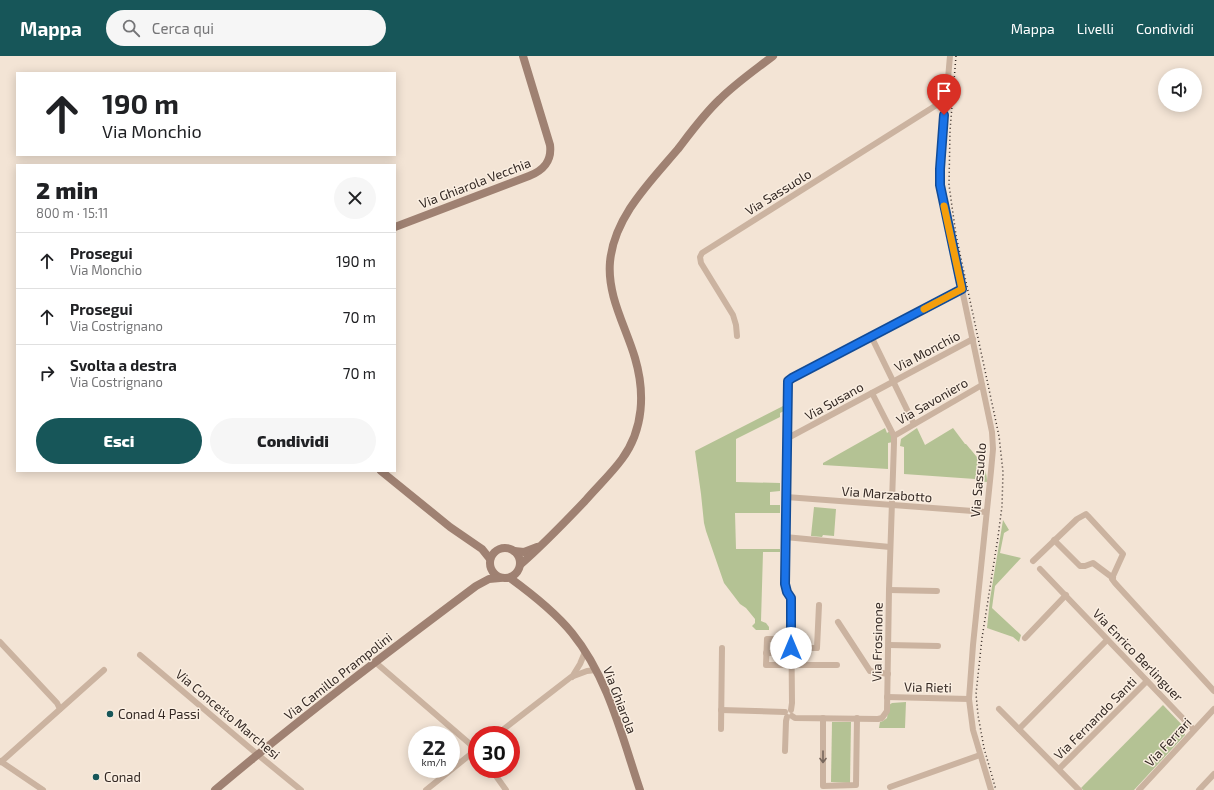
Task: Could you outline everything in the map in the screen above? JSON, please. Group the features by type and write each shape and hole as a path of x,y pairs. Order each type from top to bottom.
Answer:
{"main road":[{"name":"Via Ghiarola Vecchia","path":"396,227 537,173 545,167 549,159 550,145 523,56"},
{"path":"497,550 490,559 490,568 492,572 500,578 510,578 517,573 520,567 545,543 623,459 635,435 641,413 642,396 641,378 635,356 614,298 611,279 610,262 619,228 635,202 705,115 737,83 773,56"},
{"path":"382,472 445,524 464,538 476,544 497,550 506,548 524,552 545,543"},
{"path":"476,544 490,559"},
{"path":"514,551 520,559 521,579 528,592"},
{"name":"Via Camillo Prampolini","path":"478,584 490,568"},
{"name":"Via Camillo Prampolini","path":"215,790 257,754 478,584 489,579 500,578"},
{"name":"Via Ghiarola","path":"510,578 558,618 572,633 585,652 604,686 640,790"}],"street":[{"name":"Via Sassuolo","path":"950,56 940,169 940,185 993,440 992,471 986,512 969,699 973,730 991,790"},
{"name":"Via Sassuolo","path":"737,336 736,324 733,315 701,264 700,257 702,253 935,106 946,102"},
{"path":"785,751 786,721 792,703 791,598 787,592 785,584 787,385 790,379 962,289"},
{"path":"871,336 914,424"},
{"name":"Via Monchio","path":"893,381 972,339"},
{"name":"Via Susano","path":"786,439 893,381"},
{"name":"Via Savoniero","path":"894,436 982,385"},
{"path":"872,393 894,436"},
{"name":"Via Frosinone","path":"721,710 789,714 795,718 882,718 886,715 894,436"},
{"name":"Via Marzabotto","path":"786,497 986,512"},
{"path":"1033,561 1054,540 1083,515 1088,516 1123,554 1113,578"},
{"path":"785,537 890,547"},
{"path":"1054,540 1080,566 1093,563 1113,578 1115,583 1214,690"},
{"name":"Via Enrico Berlinguer","path":"1040,569 1194,730"},
{"path":"889,590 937,591"},
{"path":"1025,638 1066,596"},
{"path":"766,653 817,648 818,605"},
{"path":"838,622 870,671 888,674"},
{"path":"791,639 767,639 766,665 837,665"},
{"path":"1019,729 1107,640"},
{"path":"0,642 57,703 60,709"},
{"path":"889,645 938,646"},
{"path":"721,729 722,648"},
{"path":"572,677 585,652"},
{"name":"Via Concetto Marchesi","path":"140,655 301,790"},
{"path":"375,662 468,742"},
{"path":"43,790 0,761 104,670"},
{"path":"508,726 572,677 587,671 596,670"},
{"name":"Via Fernando Santi","path":"1059,769 1147,681"},
{"name":"Via Rieti","path":"887,697 969,699"},
{"path":"999,709 1079,790"},
{"name":"Via Ferrari","path":"1139,790 1214,709"},
{"path":"823,718 823,786 840,788 856,785 857,718"},
{"path":"890,787 980,755"},
{"path":"426,790 468,757"},
{"path":"1199,790 1214,774"},
{"path":"497,778 506,790"}],"green space":[{"path":"787,404 786,410 780,413 780,417 736,439 736,482 780,483 780,491 770,492 770,505 780,505 780,513 735,513 736,549 780,549 780,552 763,552 761,621 766,623 769,630 756,630 752,626 755,623 755,619 746,608 740,604 724,583 706,531 695,451"},
{"path":"885,428 887,433 890,431 893,442 888,443 888,469 823,465 823,463"},
{"path":"917,428 925,445 953,428 983,466 987,477 987,482 976,481 975,479 904,474 904,447 900,446 901,439"},
{"path":"814,507 836,509 834,536 811,536"},
{"path":"1003,520 1009,530 1004,533 1000,553 1021,558 995,586 992,608 1021,635 1019,642 1013,637 987,628 990,599"},
{"path":"906,702 905,728 879,728 880,722 887,718 889,705 892,703"},
{"path":"1163,705 1184,727 1185,735 1134,790 1083,790 1081,788"},
{"path":"832,722 851,722 850,783 831,782"}],"railway":[{"path":"956,56 950,131 949,185 956,235 999,436 1003,472 1002,506 982,638 976,694 984,748 996,790"}],"slow traffic":[{"path":"924,309 962,289 944,206"}],"place":[{"name":"Conad 4 Passi","path":"110,714"},
{"name":"Conad","path":"96,777"}],"route":[{"path":"791,648 791,598 787,592 785,584 788,381 962,289 940,185 944,115"}]}
